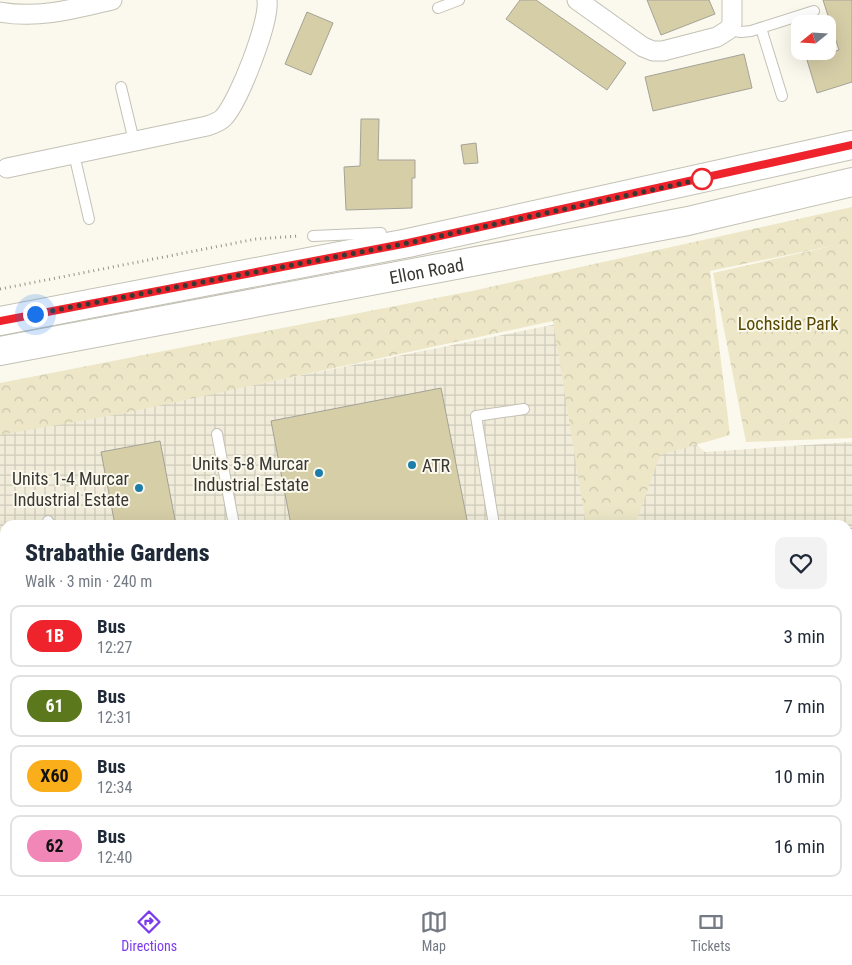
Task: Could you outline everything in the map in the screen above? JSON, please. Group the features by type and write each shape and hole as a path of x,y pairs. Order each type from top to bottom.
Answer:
{"main road":[{"name":"Ellon Road","path":"0,321 408,243 852,145"},
{"name":"Ellon Road","path":"0,351 688,221 852,182"}],"street":[{"path":"0,12 25,16 53,7 112,0"},
{"path":"7,168 207,126 224,117 232,106 265,27 266,0"},
{"path":"577,0 643,47 653,51 663,51 717,37 728,30 734,16 732,0"}],"lane":[{"path":"438,8 460,0"},
{"path":"728,30 741,32 761,28 814,11"},
{"path":"761,28 782,96"},
{"path":"121,87 134,141"},
{"path":"74,154 88,219"},
{"path":"313,236 381,233"},
{"path":"493,520 476,416 524,409"},
{"path":"217,434 233,520"}],"path":[{"path":"0,289 256,239 313,236"}],"shaded area":[{"path":"557,324 705,452 852,442 852,520 0,520 0,427 243,387"}],"green space":[{"name":"Lochside Park","path":"852,207 852,438 746,442 713,273 836,245 710,271 730,435 660,455 637,520 585,520 553,321 120,414 0,435 0,383 472,291"}],"building":[{"path":"520,0 536,0 626,63 607,90 506,19"},
{"path":"647,0 709,0 715,14 661,35"},
{"path":"823,0 852,0 852,82 817,93 807,60 836,60 836,51 839,50 836,41 836,15 828,15"},
{"path":"307,12 333,23 311,75 285,64"},
{"path":"744,54 752,88 653,111 645,77"},
{"path":"361,119 379,119 378,160 415,160 415,178 412,178 412,208 346,210 344,167 360,166"},
{"path":"476,143 478,163 464,164 461,145"},
{"path":"441,388 467,520 290,520 271,421"},
{"name":"Units 1-4 Murcar Industrial Estate","path":"160,441 175,520 114,520 101,452"}],"bus line":[{"name":"1B","path":"0,321 408,243 852,145"}],"place":[{"name":"ATR","path":"412,465"},
{"name":"Units 5-8 Murcar Industrial Estate","path":"319,473"},
{"name":"Units 1-4 Murcar Industrial Estate","path":"139,488"}],"route":[{"path":"35,314 408,243 702,179"}]}
